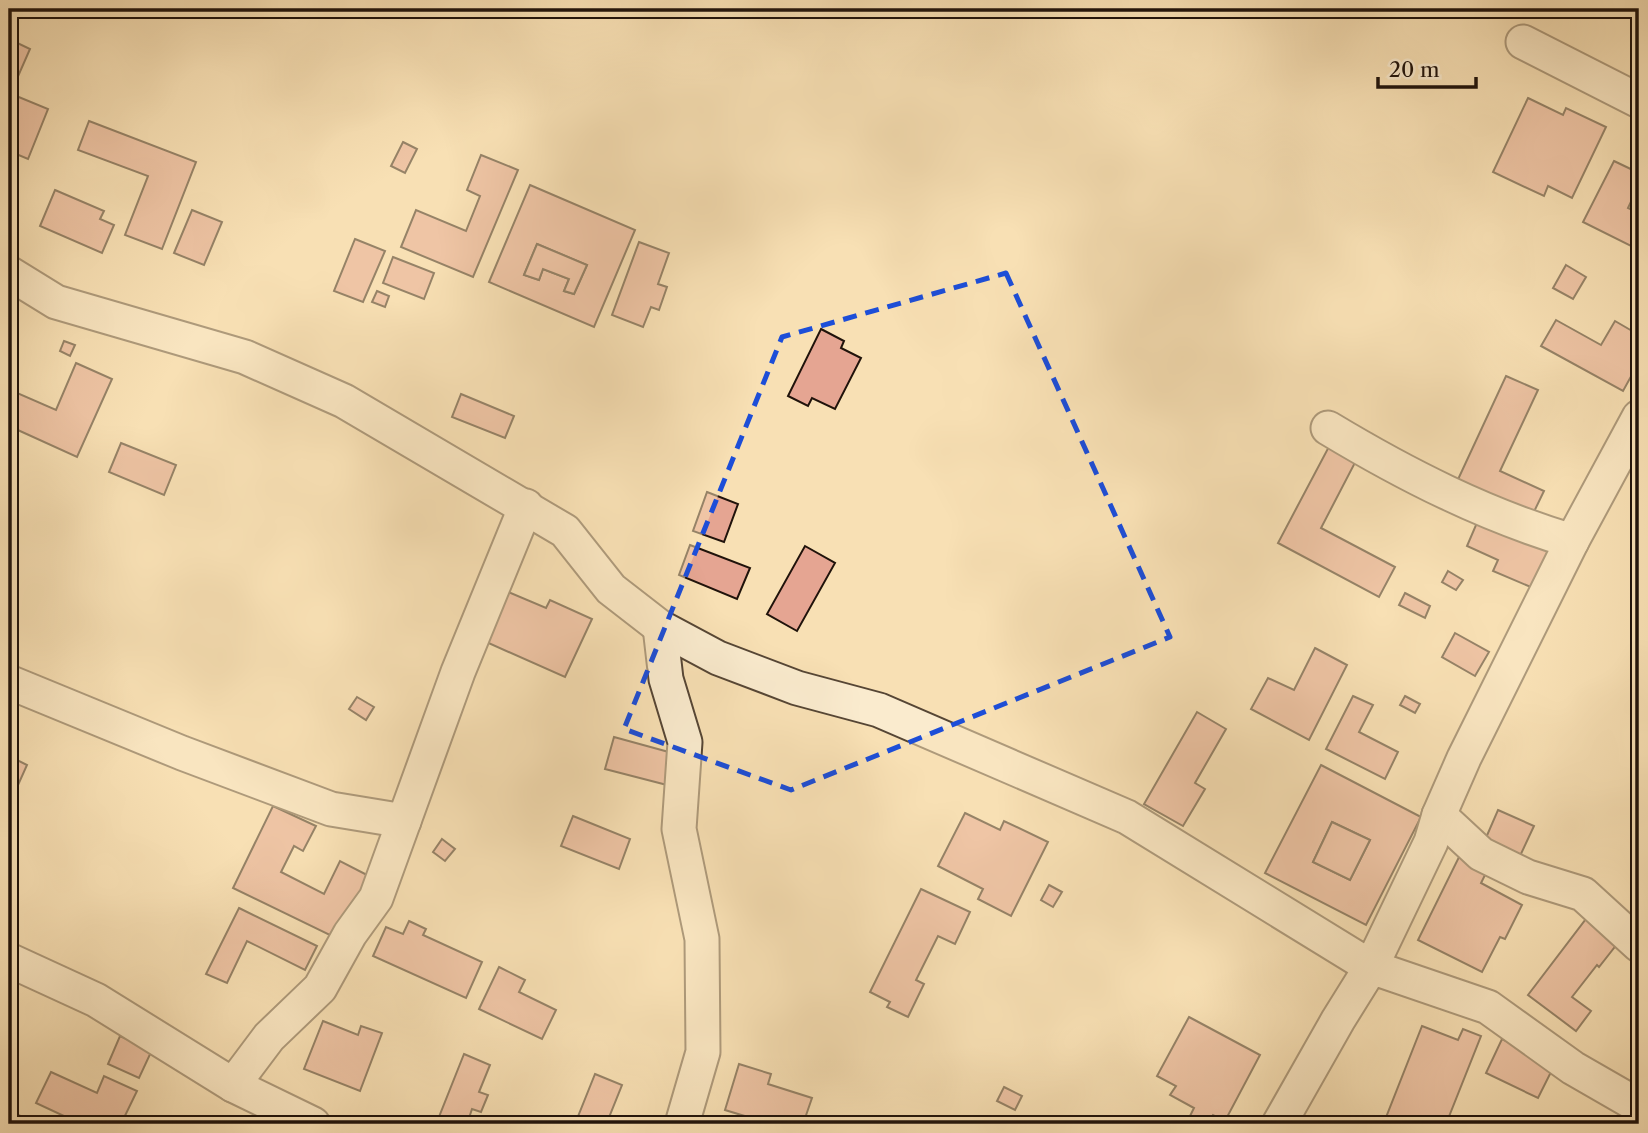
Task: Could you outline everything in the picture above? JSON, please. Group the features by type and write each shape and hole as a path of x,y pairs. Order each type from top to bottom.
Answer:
{"street":[{"path":"1523,42 1639,100"},
{"path":"9,273 56,302 245,357 344,401 565,531 611,589 660,626 718,658 797,688 880,710 1127,817 1371,967 1488,1007 1573,1068 1639,1106"},
{"path":"1279,1124 1371,967 1431,842 1439,815 1464,758 1572,541 1639,418"},
{"path":"1328,428 1386,463 1443,492 1524,527 1572,541"},
{"path":"233,1085 270,1037 320,988 350,934 376,898 458,672 526,506"},
{"path":"660,626 667,679 685,742 679,829 702,939 703,1052 682,1124"},
{"path":"9,682 182,753 331,809 404,821"},
{"path":"1439,815 1481,854 1528,877 1583,894 1639,945"},
{"path":"9,960 96,1000 233,1085 313,1124"}],"highlighted area":[{"path":"1006,273 1170,637 791,790 624,729 782,337"}],"building":[{"path":"9,39 30,49 16,81 9,78"},
{"path":"9,93 48,109 28,159 9,151"},
{"path":"1528,98 1563,115 1566,108 1606,127 1572,198 1548,186 1544,196 1493,172"},
{"path":"89,121 196,162 162,249 125,235 148,176 78,150"},
{"path":"403,142 417,149 405,173 391,166"},
{"path":"481,155 518,170 473,277 401,247 416,210 466,231 480,196 467,190"},
{"path":"1614,161 1639,173 1639,185 1628,208 1639,213 1639,250 1583,222"},
{"path":"530,185 635,230 594,327 489,282","holes":["537,244 587,265 574,294 564,291 569,279 543,269 539,280 524,275"]},
{"path":"55,190 104,211 100,219 114,225 102,253 40,226"},
{"path":"192,210 222,222 204,265 174,253"},
{"path":"355,239 385,251 363,302 334,291"},
{"path":"639,242 669,253 658,284 667,287 659,310 651,307 643,327 612,315"},
{"path":"537,244 587,265 574,294 564,291 569,279 543,269 539,280 524,275"},
{"path":"393,257 434,273 424,299 383,283"},
{"path":"1566,265 1586,277 1573,299 1553,288"},
{"path":"377,291 389,296 385,307 372,302"},
{"path":"1556,320 1601,345 1615,321 1639,335 1639,362 1623,391 1541,346"},
{"path":"821,329 844,341 841,348 861,358 835,409 812,398 808,406 788,396"},
{"path":"64,341 75,345 70,356 60,351"},
{"path":"76,363 112,379 77,457 9,426 9,406 15,392 56,410"},
{"path":"1506,376 1538,390 1500,471 1544,491 1529,522 1454,488"},
{"path":"461,394 514,416 505,438 452,417"},
{"path":"1333,439 1360,453 1321,528 1395,567 1379,597 1278,543"},
{"path":"121,443 176,465 164,495 109,472"},
{"path":"707,492 738,504 724,542 693,531"},
{"path":"1479,518 1550,549 1533,588 1493,571 1498,560 1467,546"},
{"path":"690,545 750,568 737,599 679,575"},
{"path":"805,546 835,563 797,631 767,614"},
{"path":"1448,571 1463,580 1456,590 1442,582"},
{"path":"506,591 546,608 550,600 592,619 565,677 484,641"},
{"path":"1405,593 1430,606 1425,618 1399,605"},
{"path":"1455,633 1489,652 1475,676 1442,657"},
{"path":"1315,648 1347,665 1309,740 1251,709 1268,678 1294,690"},
{"path":"1353,696 1373,705 1359,732 1398,752 1385,779 1326,749"},
{"path":"1405,696 1420,704 1415,713 1400,705"},
{"path":"357,697 374,707 366,720 349,709"},
{"path":"1197,712 1226,729 1195,783 1205,789 1183,826 1144,804"},
{"path":"614,737 676,754 667,785 605,769"},
{"path":"9,756 27,765 14,794 9,792"},
{"path":"1321,765 1421,817 1366,925 1265,873","holes":["1332,822 1370,840 1350,880 1313,862"]},
{"path":"273,806 316,826 303,851 294,846 281,872 324,894 340,861 369,876 338,939 233,888"},
{"path":"1498,810 1534,826 1520,856 1485,840"},
{"path":"965,813 1000,830 1004,821 1048,842 1011,916 978,899 983,889 938,866"},
{"path":"573,816 630,839 619,869 561,846"},
{"path":"1332,822 1370,840 1350,880 1313,862"},
{"path":"442,839 455,849 445,861 433,852"},
{"path":"1459,857 1487,871 1481,883 1522,905 1505,939 1500,937 1482,972 1418,940"},
{"path":"1049,885 1062,892 1053,907 1041,900"},
{"path":"921,889 970,912 955,944 938,936 916,980 924,984 908,1017 887,1007 890,1002 870,992"},
{"path":"239,908 317,946 305,970 247,941 227,983 206,974"},
{"path":"1589,915 1621,939 1572,997 1591,1011 1576,1031 1528,995"},
{"path":"409,921 426,929 423,935 482,962 466,998 373,956 386,927 403,934"},
{"path":"499,967 525,980 519,992 556,1010 542,1039 479,1009"},
{"path":"1189,1017 1260,1055 1225,1121 1213,1115 1209,1124 1189,1118 1194,1108 1170,1095 1176,1086 1157,1076"},
{"path":"323,1021 358,1035 361,1026 382,1033 360,1091 304,1069"},
{"path":"1422,1026 1458,1040 1463,1029 1481,1036 1446,1124 1396,1124 1385,1120"},
{"path":"120,1036 152,1050 139,1078 108,1064"},
{"path":"1502,1039 1555,1064 1538,1098 1486,1073"},
{"path":"464,1054 490,1065 479,1092 488,1095 481,1112 472,1109 467,1124 437,1122"},
{"path":"739,1064 771,1074 768,1084 812,1098 803,1124 771,1124 725,1110"},
{"path":"51,1072 97,1093 104,1076 137,1091 121,1124 81,1124 36,1103"},
{"path":"595,1074 622,1085 608,1120 619,1124 575,1124"},
{"path":"1004,1087 1022,1096 1015,1110 997,1101"},
{"path":"9,1111 39,1124 9,1124"}]}
